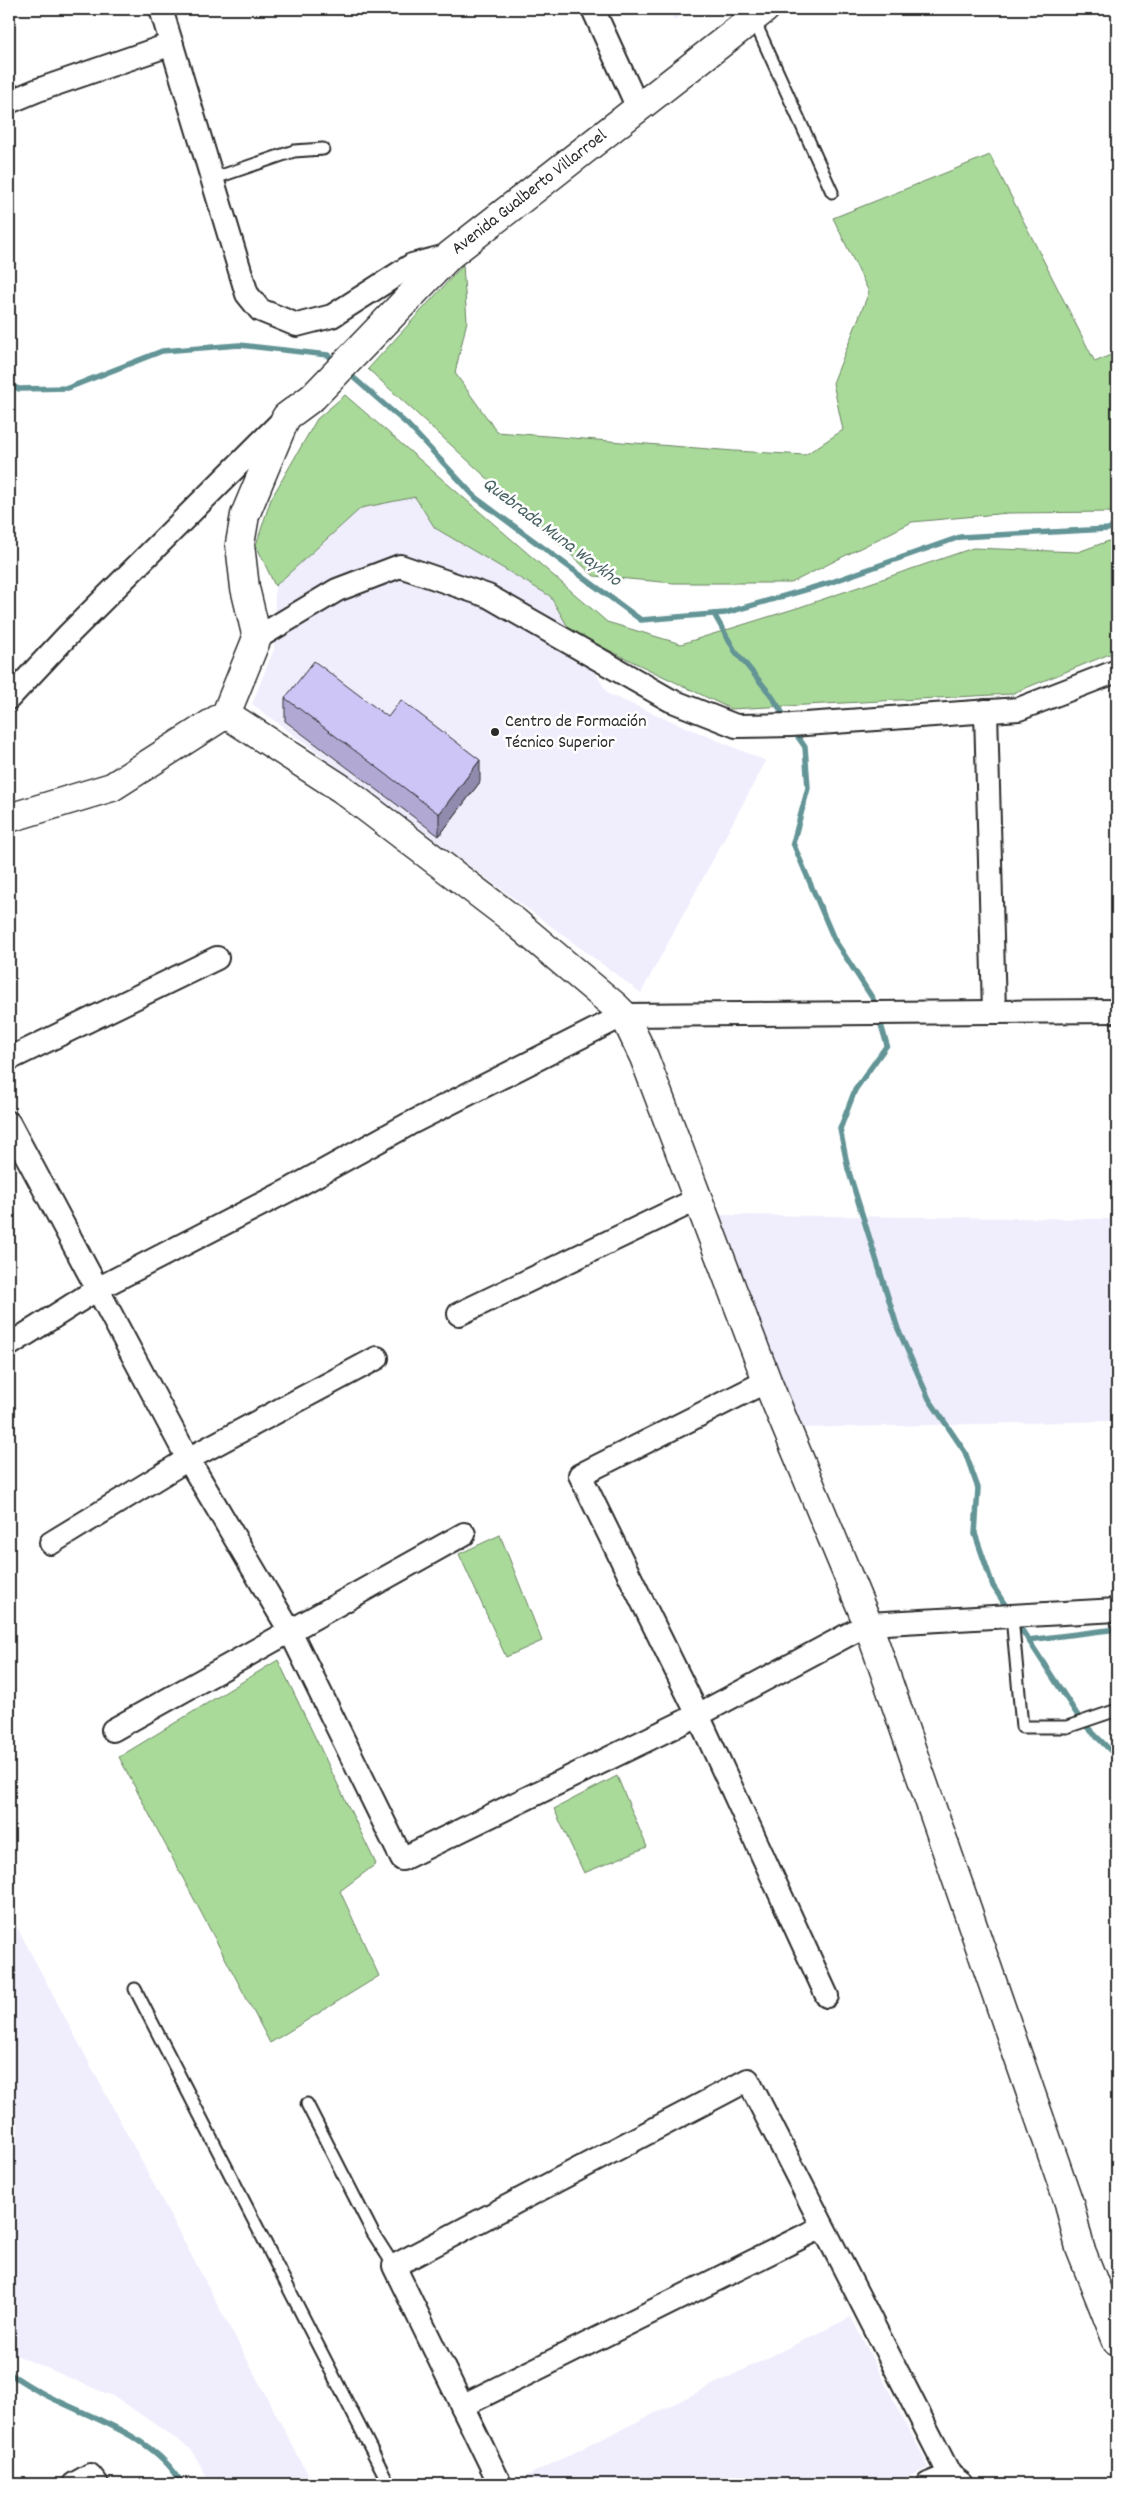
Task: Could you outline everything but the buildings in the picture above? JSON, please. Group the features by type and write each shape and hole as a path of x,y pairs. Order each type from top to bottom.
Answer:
{"street":[{"path":"161,9 247,294 260,310 298,326 332,316 412,265 450,255"},
{"path":"593,9 638,108"},
{"name":"Avenida Gualberto Villarroel","path":"286,417 313,398 450,255 759,13"},
{"path":"9,102 38,90 172,44"},
{"path":"9,818 112,787 226,714 257,638 245,588 240,544 245,515 286,417"},
{"path":"9,698 68,635 286,417"},
{"path":"257,638 336,590 400,566 488,596 670,700 736,726 790,725 1019,709 1117,671"},
{"path":"986,711 994,1012"},
{"path":"226,714 342,789 507,915 624,1015 644,1058 767,1381 868,1624 1066,2194 1080,2248 1117,2341"},
{"path":"9,1059 217,958"},
{"path":"9,1345 99,1288 293,1188 410,1124 624,1015 1117,1011"},
{"path":"9,1123 99,1288 188,1458 290,1631 402,1859 698,1715 868,1624 1117,1610"},
{"path":"459,1314 698,1199"},
{"path":"52,1543 188,1458 377,1358"},
{"path":"767,1381 580,1475 698,1715 827,1996"},
{"path":"113,1730 464,1534"},
{"path":"500,2484 394,2266 748,2080 822,2228 956,2480 928,2484"},
{"path":"462,2406 822,2228"},
{"path":"74,2484 90,2475 97,2484"}],"lane":[{"path":"759,13 832,192"},
{"path":"212,179 294,151 323,149"},
{"path":"1012,1616 1022,1727 1067,1727 1117,1710"},
{"path":"135,1989 389,2484"},
{"path":"307,2104 373,2233 394,2266"}],"shaded area":[{"path":"669,9 689,9 674,20"},
{"name":"Centro de Formación Técnico Superior","path":"415,497 435,528 550,596 608,694 766,761 641,993 252,704 274,649 275,586 361,508"},
{"path":"720,1215 1117,1219 1117,1421 798,1428"},
{"path":"9,1912 313,2484 211,2484 192,2450 117,2398 9,2352"},
{"path":"851,2317 929,2468 891,2484 510,2484"}],"green space":[{"path":"990,155 1095,362 1117,352 1117,512 1008,513 912,522 791,583 674,583 594,576 368,369 463,265 467,321 455,373 497,432 805,455 843,430 833,383 869,292 833,218"},
{"path":"345,395 607,622 681,644 797,608 973,548 1078,552 1117,538 1117,651 1011,694 731,709 571,632 550,596 435,528 415,497 361,508 275,586 256,545 271,499 317,419"},
{"path":"500,1535 542,1641 506,1657 459,1554"},
{"path":"278,1660 376,1864 340,1891 379,1976 270,2043 119,1757"},
{"path":"617,1776 647,1847 584,1873 554,1809"}],"waterway":[{"name":"Quebrada Muna Waykho","path":"9,385 19,389 68,388 162,351 239,345 328,355 337,363"},
{"name":"Quebrada Muna Waykho","path":"347,372 408,425 476,498 641,620 725,613 829,583 960,537 1108,529 1117,525"},
{"path":"714,614 735,651 771,695 787,720"},
{"path":"793,730 805,747 808,788 793,843 834,939 873,999 876,1007"},
{"path":"879,1018 887,1045 855,1090 840,1129 848,1169 898,1329 929,1399 965,1452 978,1488 975,1534 993,1586 1009,1611"},
{"path":"1016,1621 1082,1722 1117,1757"},
{"path":"1028,1640 1117,1629"},
{"path":"9,2373 38,2391 138,2440 170,2467 182,2484"}],"place":[{"name":"Centro de Formación Técnico Superior","path":"495,732"}]}
